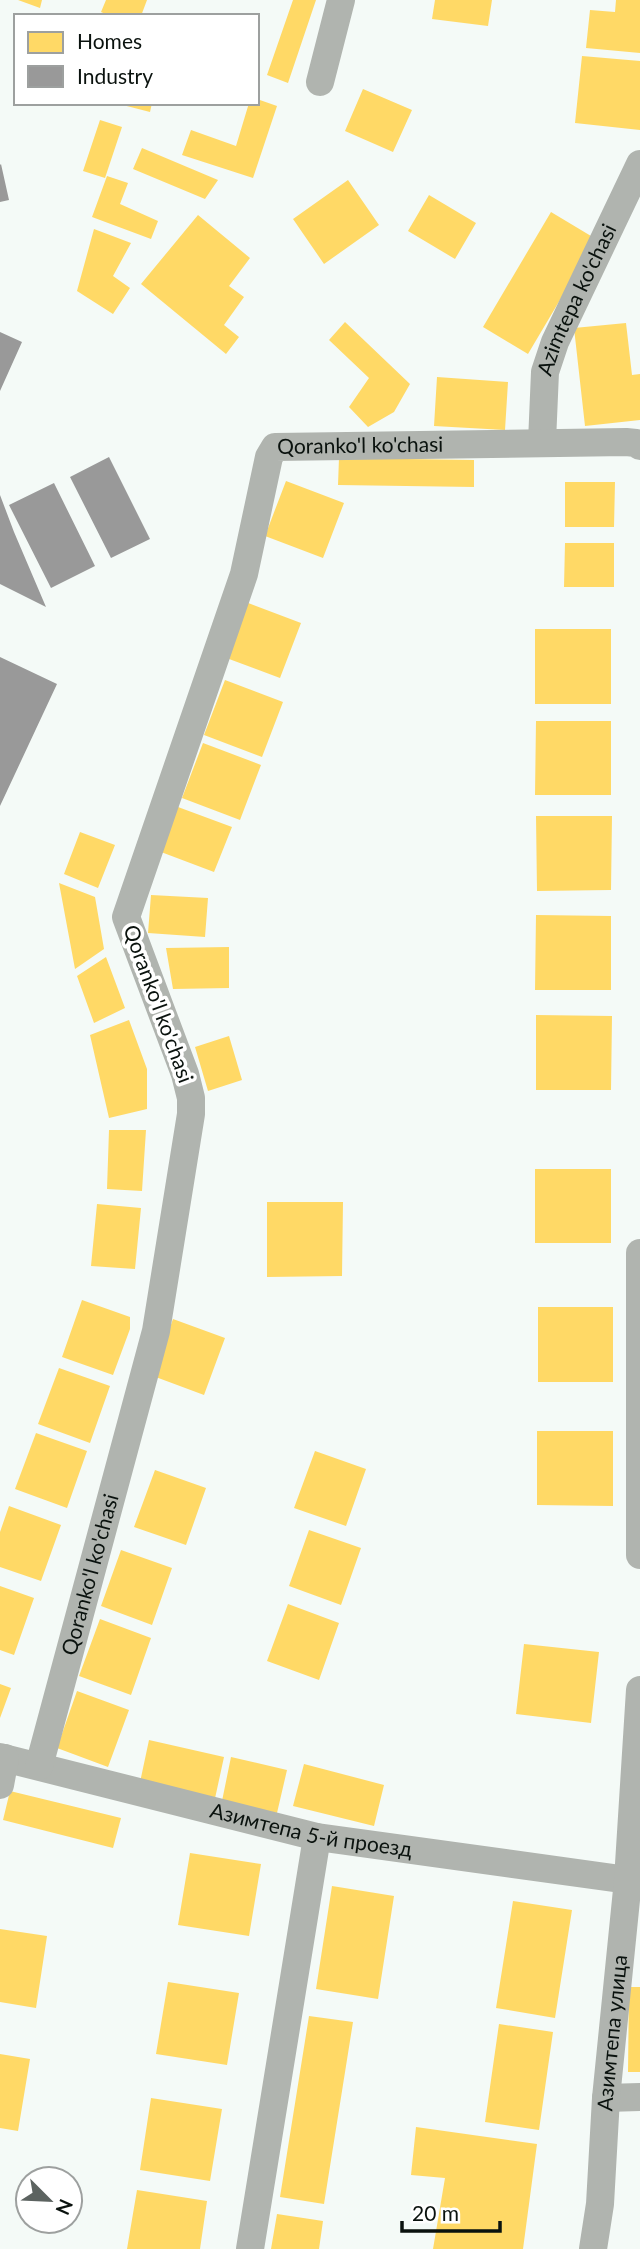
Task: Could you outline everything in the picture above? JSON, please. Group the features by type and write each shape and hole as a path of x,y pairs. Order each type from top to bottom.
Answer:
{"street":[{"path":"320,82 341,0"},
{"name":"Azimtepa ko'chasi","path":"542,442 545,372 555,342 640,164"},
{"name":"Qoranko'l ko'chasi","path":"39,1766 156,1331 191,1114 191,1098 185,1074 127,917 244,574 269,457 275,447 542,442 626,442 640,446"},
{"path":"640,1253 640,1555"},
{"name":"Азимтепа улица","path":"593,2249 600,2204 606,2098 628,1880 640,1690"},
{"name":"Азимтепа 5-й проезд","path":"2,1766 39,1766 317,1837 628,1880"},
{"path":"250,2249 317,1837"},
{"path":"606,2098 640,2097"}],"building: Homes":[{"path":"18,0 42,0 40,8"},
{"path":"106,0 147,0 142,14 101,12"},
{"path":"293,0 316,0 288,83 267,75"},
{"path":"435,0 492,0 488,26 432,19"},
{"path":"616,0 640,0 640,53 586,48 590,10 615,12"},
{"path":"582,56 640,61 640,130 575,123"},
{"path":"363,89 412,110 393,152 345,131"},
{"path":"259,100 277,106 253,178 182,155 191,130 236,146 248,105 259,105"},
{"path":"123,105 152,105 150,112"},
{"path":"100,120 122,127 105,178 83,171"},
{"path":"142,148 218,180 205,199 133,169"},
{"path":"107,176 128,183 120,204 158,221 151,239 92,217"},
{"path":"348,180 379,225 324,264 293,219"},
{"path":"429,195 476,223 455,259 408,231"},
{"path":"551,212 596,239 528,354 483,327"},
{"path":"198,215 250,258 229,286 244,297 224,325 239,337 226,354 141,284"},
{"path":"94,229 131,243 113,276 130,288 113,314 77,291"},
{"path":"345,322 410,384 394,412 368,427 349,407 369,378 329,340"},
{"path":"626,323 632,375 640,374 640,420 585,426 574,328"},
{"path":"437,377 508,382 505,430 434,426"},
{"path":"339,458 474,460 474,487 338,485"},
{"path":"286,481 344,503 323,558 265,536"},
{"path":"565,482 615,482 614,527 565,527"},
{"path":"565,543 614,543 614,587 564,587"},
{"path":"243,601 301,623 280,678 221,656"},
{"path":"535,629 611,629 611,704 535,704"},
{"path":"225,680 283,702 262,757 204,735"},
{"path":"536,721 611,721 611,795 535,795"},
{"path":"203,743 261,765 240,820 182,798"},
{"path":"178,807 232,827 214,872 161,852"},
{"path":"536,816 612,816 611,890 537,891"},
{"path":"80,832 115,845 98,888 64,874"},
{"path":"59,883 95,897 104,949 75,969"},
{"path":"151,895 208,898 205,937 148,933"},
{"path":"536,915 611,916 611,990 535,990"},
{"path":"229,947 229,988 173,989 166,948"},
{"path":"106,957 125,1008 94,1023 77,976"},
{"path":"536,1015 612,1016 611,1090 536,1090"},
{"path":"129,1020 147,1069 147,1109 109,1118 90,1035"},
{"path":"229,1036 242,1080 208,1091 195,1047"},
{"path":"109,1130 146,1130 142,1191 107,1189"},
{"path":"535,1169 611,1169 611,1243 535,1243"},
{"path":"267,1202 343,1202 342,1276 267,1277"},
{"path":"97,1204 141,1208 135,1269 91,1266"},
{"path":"82,1300 130,1317 130,1329 113,1375 62,1357"},
{"path":"538,1307 613,1307 613,1382 538,1382"},
{"path":"173,1319 225,1338 204,1395 153,1376"},
{"path":"59,1368 110,1386 90,1443 38,1424"},
{"path":"537,1431 613,1431 613,1506 537,1505"},
{"path":"36,1433 87,1451 67,1508 15,1489"},
{"path":"315,1451 366,1469 346,1526 294,1508"},
{"path":"155,1470 206,1488 186,1545 134,1527"},
{"path":"9,1506 61,1525 41,1581 0,1567 0,1532"},
{"path":"309,1530 361,1548 341,1605 289,1586"},
{"path":"121,1550 172,1568 152,1625 101,1606"},
{"path":"0,1586 34,1598 14,1655 0,1650"},
{"path":"288,1604 339,1623 319,1680 267,1661"},
{"path":"100,1619 151,1638 131,1695 79,1676"},
{"path":"524,1644 599,1652 591,1723 516,1714"},
{"path":"0,1684 11,1688 0,1718"},
{"path":"77,1691 129,1710 108,1767 57,1748"},
{"path":"149,1740 224,1757 214,1803 139,1787"},
{"path":"231,1757 287,1770 277,1813 222,1801"},
{"path":"304,1764 384,1785 374,1826 293,1806"},
{"path":"10,1791 121,1818 113,1848 3,1820"},
{"path":"190,1853 261,1864 249,1936 178,1925"},
{"path":"332,1886 394,1896 378,1999 316,1989"},
{"path":"513,1901 572,1910 555,2018 496,2008"},
{"path":"0,1929 47,1936 36,2008 0,2002"},
{"path":"168,1982 239,1993 227,2065 156,2054"},
{"path":"629,1987 640,1987 640,2072 628,2072"},
{"path":"309,2016 353,2022 324,2204 280,2197"},
{"path":"499,2024 553,2032 539,2130 485,2122"},
{"path":"0,2054 30,2059 18,2131 0,2128"},
{"path":"151,2098 222,2109 210,2181 140,2170"},
{"path":"416,2127 537,2144 523,2249 433,2249 445,2178 411,2175"},
{"path":"137,2190 207,2201 200,2249 127,2249"},
{"path":"277,2214 323,2221 319,2249 271,2249"}],"building: Industry":[{"path":"0,165 9,200 0,202"},
{"path":"0,332 22,342 0,391"},
{"path":"109,457 150,539 111,558 70,477"},
{"path":"54,483 95,566 51,588 9,505"},
{"path":"0,495 14,532 46,607 0,584"},
{"path":"0,657 57,684 0,806"}]}
